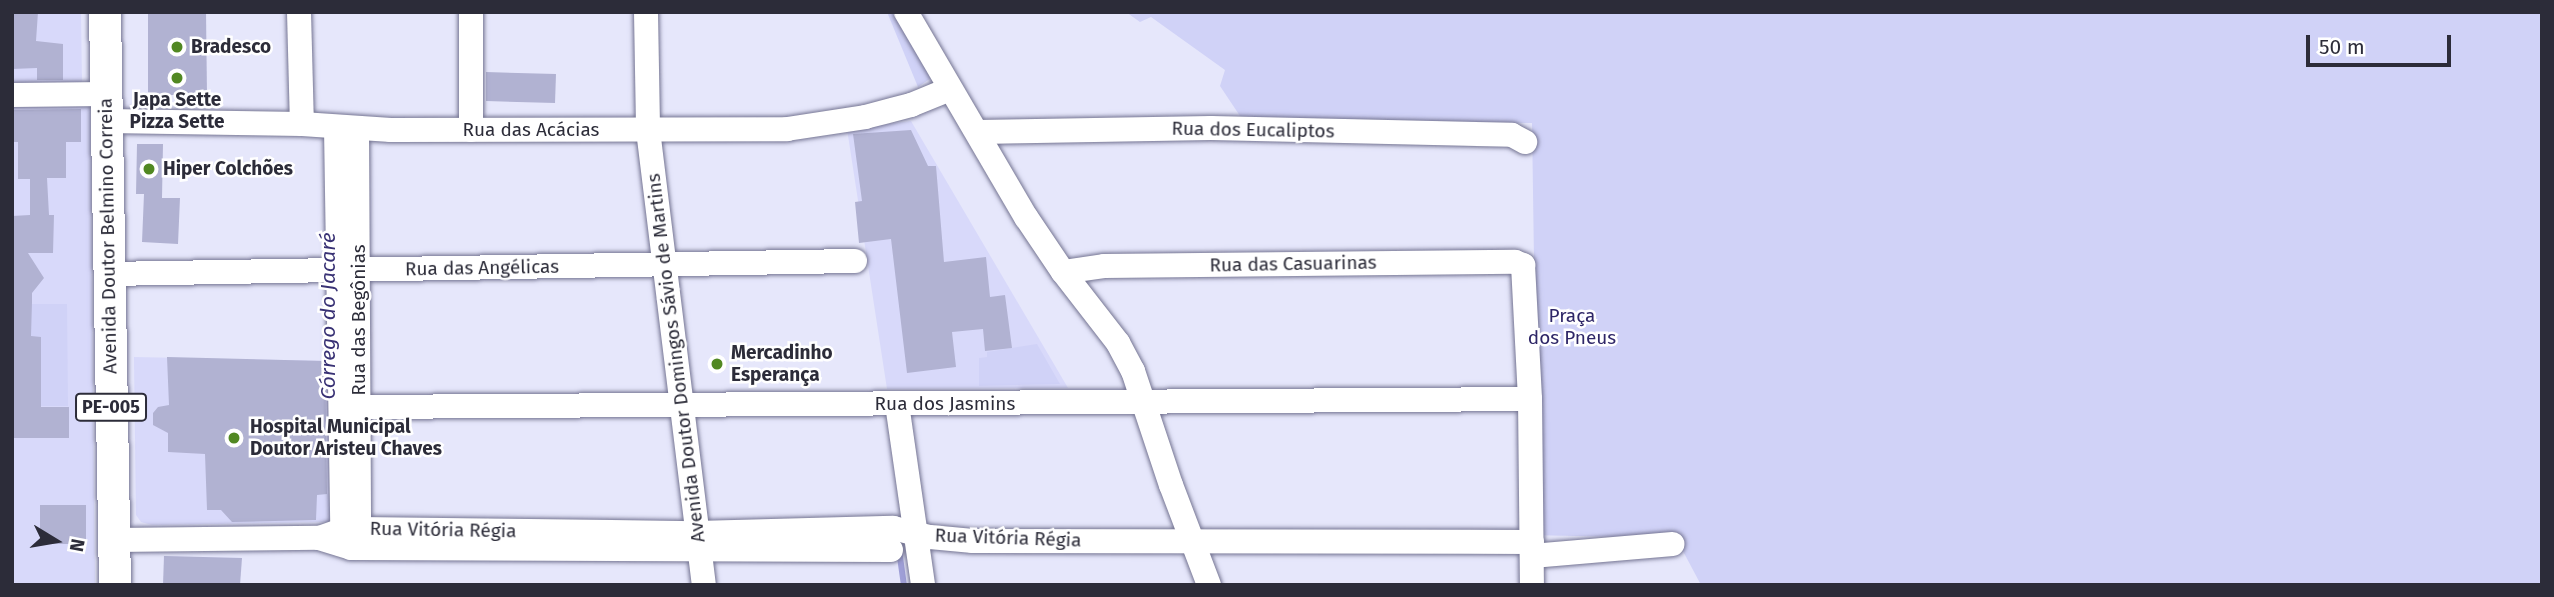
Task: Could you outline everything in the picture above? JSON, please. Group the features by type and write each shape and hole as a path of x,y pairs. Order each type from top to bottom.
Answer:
{"main road":[{"name":"Avenida Doutor Belmino Correia","path":"105,12 115,585"}],"street":[{"path":"299,12 302,124"},
{"path":"471,12 471,130"},
{"name":"Avenida Doutor Domingos Sávio de Martins","path":"646,12 648,130 704,585"},
{"path":"906,12 1026,217 1063,272 1118,343 1133,371 1209,585"},
{"name":"Rua das Acácias","path":"12,95 106,107 347,128 648,130 825,125 911,105 950,89"},
{"name":"Rua das Begônias","path":"343,536 350,271 347,128"},
{"name":"Rua dos Eucaliptos","path":"978,132 1211,128 1512,135 1525,142"},
{"name":"Rua das Angélicas","path":"108,274 855,261"},
{"name":"Rua das Casuarinas","path":"1063,272 1104,266 1515,262 1523,265 1530,399"},
{"name":"Rua das Begônias","path":"343,536 360,407 350,271"},
{"path":"1530,399 1532,585"},
{"name":"Rua dos Jasmins","path":"360,407 1143,404 1530,399"},
{"path":"897,404 923,585"},
{"name":"Rua Vitória Régia","path":"698,542 893,528 930,537 974,541 1193,542 1532,549 1672,544"},
{"name":"Rua Vitória Régia","path":"114,540 343,536 698,542 891,550"}],"shaded area":[{"path":"12,12 81,12 82,85 12,85"},
{"path":"90,104 95,585 12,585 12,105"},
{"path":"911,121 1068,388 887,389 847,129"},
{"name":"Hospital Municipal Doutor Aristeu Chaves","path":"134,357 333,361 334,515 329,522 152,525 141,522 136,515"}],"green space":[{"path":"887,12 898,12 931,78 918,87"},
{"name":"Praça dos Pneus","path":"1126,12 2542,12 2542,585 1701,585 1676,538 1527,535 1519,275 1534,261 1532,123 1242,119 1220,86 1225,70 1151,17 1140,22"},
{"path":"12,304 67,304 68,406 12,406"},
{"path":"1037,344 1060,384 979,386 979,358 987,357 987,352"}],"building":[{"path":"12,12 38,12 36,41 63,44 63,80 37,80 37,68 12,69"},
{"path":"148,12 206,12 207,95 148,95"},
{"path":"486,72 556,74 555,103 486,101"},
{"path":"81,109 81,142 66,142 66,178 47,178 49,215 54,215 53,253 28,253 44,278 32,293 31,336 41,337 41,407 69,407 69,438 12,438 12,216 30,215 30,179 18,179 18,142 12,142 12,110"},
{"path":"911,130 928,166 936,166 944,262 986,257 990,297 1005,295 1012,348 985,351 983,329 952,332 956,367 907,373 891,239 859,243 855,202 862,201 853,134"},
{"path":"137,144 163,144 162,198 180,198 178,244 142,242 144,194 136,194"},
{"name":"Hospital Municipal Doutor Aristeu Chaves","path":"167,357 325,361 327,494 317,495 316,520 232,522 221,510 207,510 205,454 168,452 168,433 153,425 153,413 158,407 169,405"},
{"path":"40,505 86,505 86,544 40,544"},
{"path":"164,556 242,558 240,585 163,585"}],"waterway":[{"name":"Córrego do Jacaré","path":"899,550 904,585"}],"place":[{"name":"Bradesco","path":"177,47"},
{"name":"Japa Sette Pizza Sette","path":"177,78"},
{"name":"Hiper Colchões","path":"149,169"},
{"name":"Mercadinho Esperança","path":"717,364"},
{"name":"Hospital Municipal Doutor Aristeu Chaves","path":"234,438"}]}
